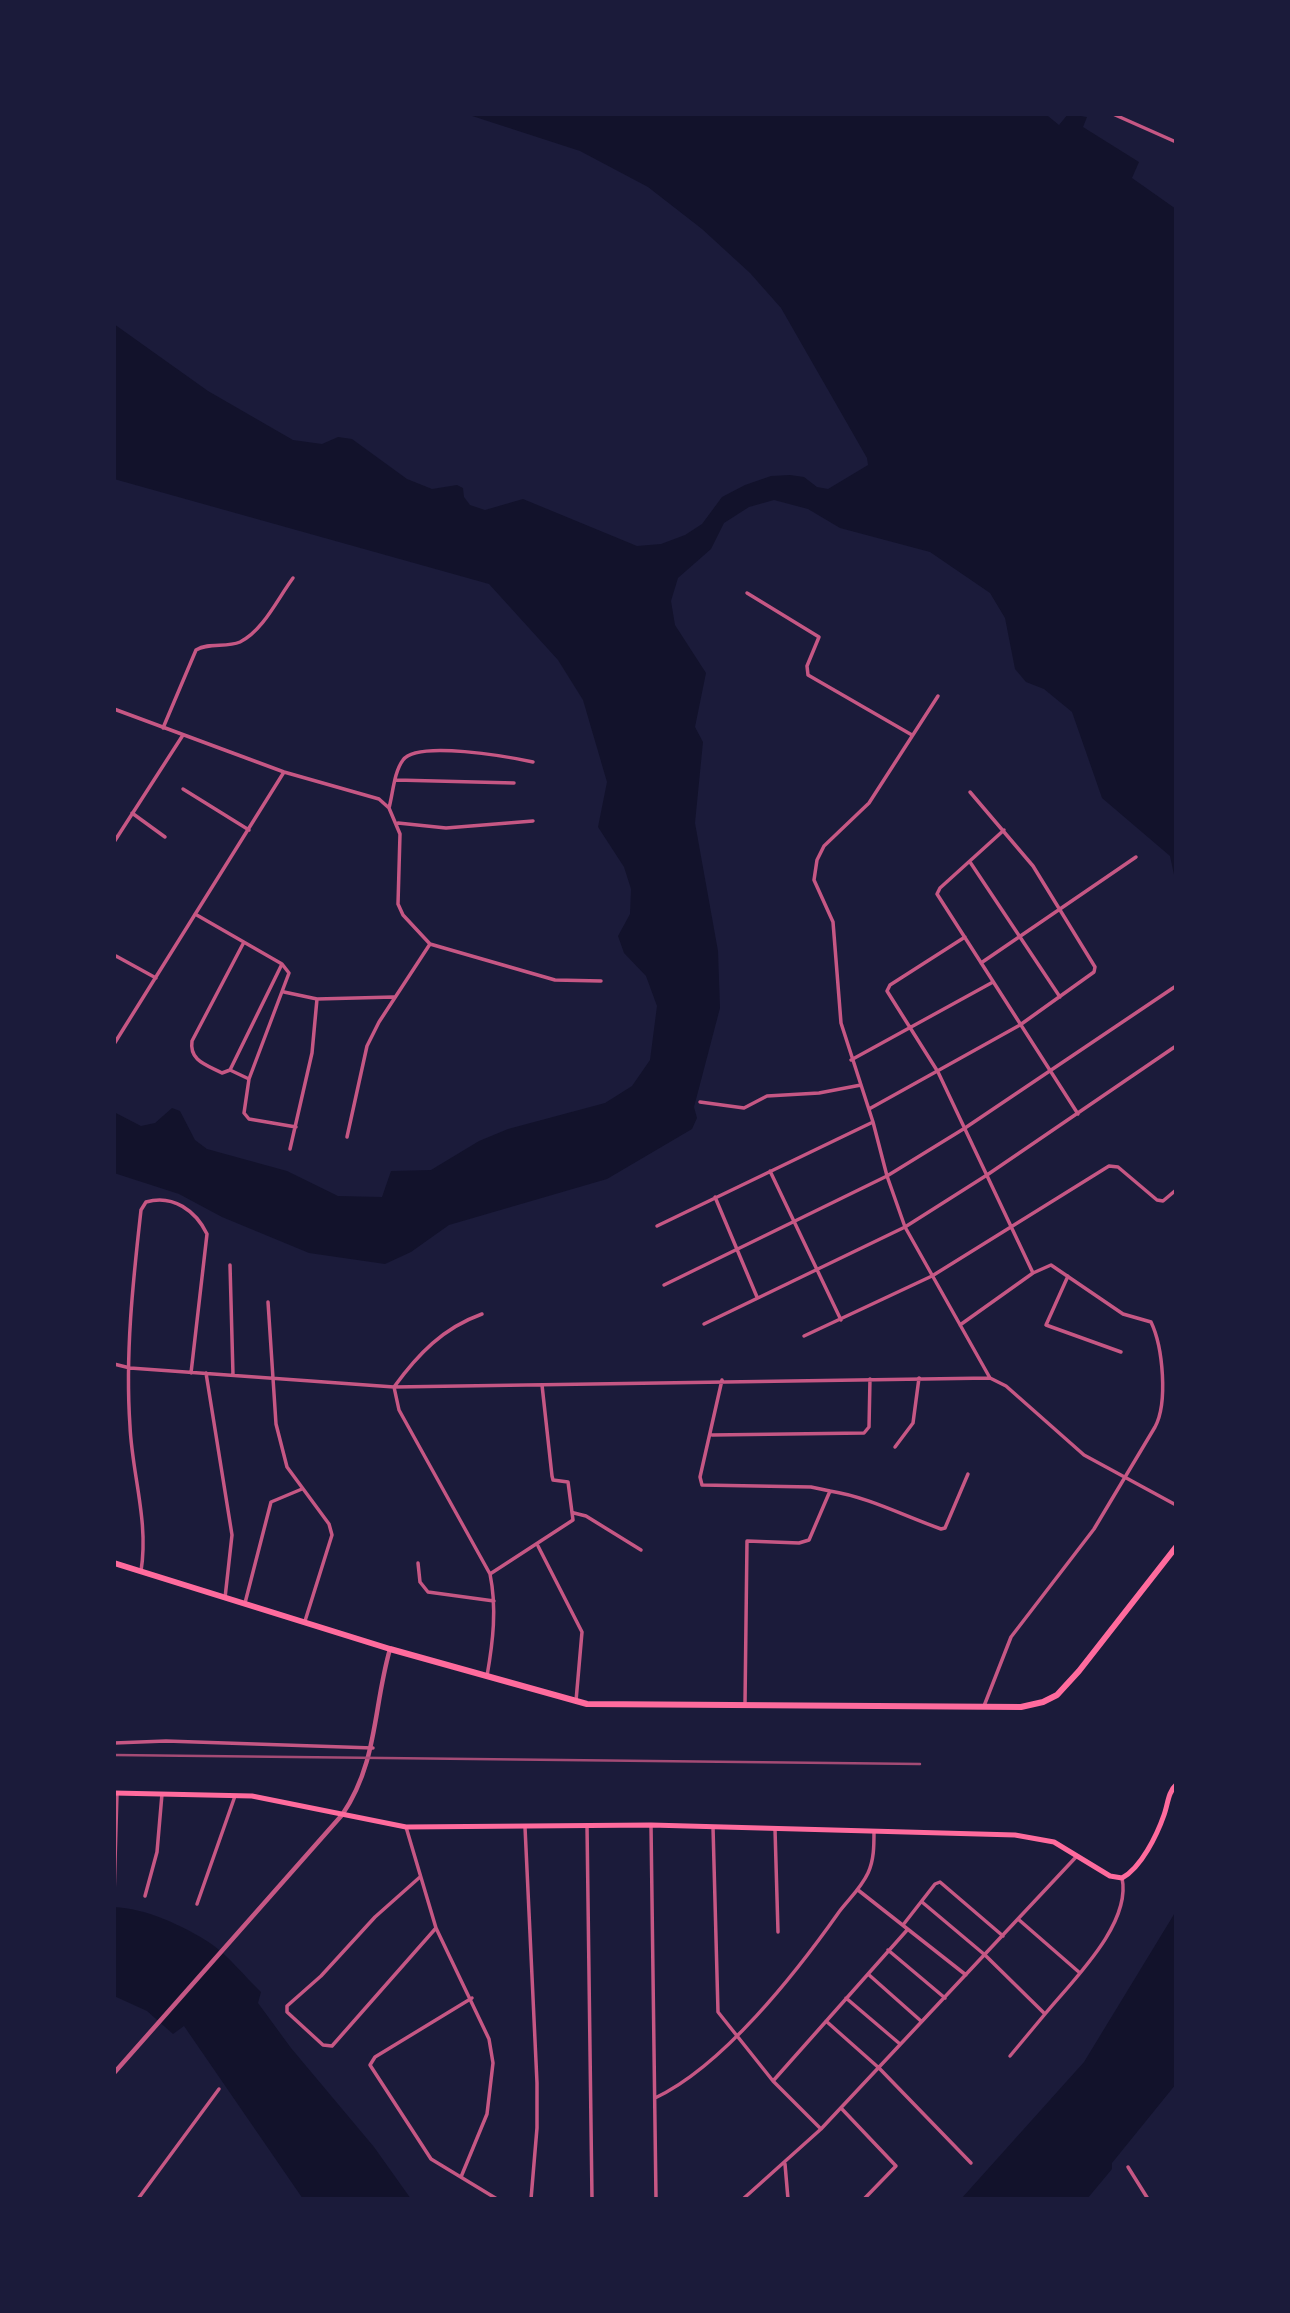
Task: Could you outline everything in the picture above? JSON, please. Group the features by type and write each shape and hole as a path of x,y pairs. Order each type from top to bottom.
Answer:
{"highway":[{"path":"114,1563 390,1649 576,1702 745,1706 1021,1707 1043,1702 1057,1695 1079,1671 1176,1547"}],"main road":[{"path":"115,1793 235,1794 406,1827 651,1825 874,1829 1015,1835 1054,1842 1110,1876 1122,1878 1136,1865 1152,1839 1176,1785"}],"street":[{"path":"1113,114 1176,142"},
{"path":"163,728 196,650 225,646 248,637 257,629 293,578"},
{"path":"747,593 819,637 807,666 808,675 912,735"},
{"path":"938,696 869,803 824,846 815,870 818,892 833,922 837,1000 851,1060 869,1109 887,1176 905,1227 990,1378"},
{"path":"114,709 284,772 356,790 379,799 389,807 398,823 400,834 398,904 403,915 430,944 555,979 601,981"},
{"path":"114,842 183,735"},
{"path":"389,807 401,762 414,753 485,752 533,762"},
{"path":"114,1044 284,772"},
{"path":"396,780 514,783"},
{"path":"183,789 249,830"},
{"path":"869,1109 1020,1025 1094,972 1095,967 1060,907 1004,830 970,792"},
{"path":"132,813 165,837"},
{"path":"398,823 446,828 533,821"},
{"path":"1004,830 937,894 1078,1114"},
{"path":"981,962 1136,857"},
{"path":"970,862 1060,998"},
{"path":"195,914 282,964 289,977 250,1079 244,1113 247,1117 296,1127"},
{"path":"965,937 888,987 888,994 938,1072 1033,1273"},
{"path":"244,942 196,1033 191,1051 195,1058 222,1073 230,1070 282,964"},
{"path":"347,1137 368,1046 394,997 430,944"},
{"path":"114,958 116,956 156,978"},
{"path":"851,1060 993,982"},
{"path":"664,1285 887,1176 965,1128 1176,986"},
{"path":"284,992 317,999 394,997"},
{"path":"290,1149 312,1053 317,999"},
{"path":"704,1324 905,1227 987,1175 1176,1046"},
{"path":"230,1070 250,1079"},
{"path":"701,1102 744,1108 767,1096 819,1093 861,1085"},
{"path":"657,1226 873,1122"},
{"path":"804,1336 932,1276 1009,1226 1112,1165 1157,1200 1163,1201 1176,1191"},
{"path":"770,1171 841,1320"},
{"path":"715,1197 757,1297"},
{"path":"140,1573 144,1537 130,1426 130,1368 141,1210 146,1202 153,1200 191,1209 200,1219 206,1234 191,1373"},
{"path":"230,1265 233,1375"},
{"path":"960,1325 1033,1273 1051,1265 1111,1307 1134,1318 1148,1320 1153,1326 1163,1386 1162,1415 1126,1478 1082,1546 1019,1624 1004,1650 984,1706"},
{"path":"1068,1276 1046,1325 1121,1352"},
{"path":"268,1302 276,1424 287,1467 329,1524 332,1535 304,1623"},
{"path":"394,1387 435,1340 457,1323 482,1314"},
{"path":"114,1364 130,1368 394,1387 990,1378 1006,1386 1084,1455 1176,1506"},
{"path":"206,1373 232,1535 225,1598"},
{"path":"895,1447 913,1423 919,1378"},
{"path":"711,1435 863,1433 869,1427 870,1379"},
{"path":"722,1380 700,1477 702,1485 811,1487 867,1500 879,1507 941,1529 968,1474"},
{"path":"490,1574 538,1546 573,1520 568,1482 553,1480 552,1476 542,1385"},
{"path":"394,1387 399,1410 490,1574 494,1601 492,1646 486,1676"},
{"path":"245,1603 271,1502 302,1489"},
{"path":"745,1706 747,1541 799,1543 809,1540 830,1491"},
{"path":"574,1513 586,1516 640,1550"},
{"path":"538,1546 582,1633 576,1702"},
{"path":"418,1563 420,1582 428,1592 494,1601"},
{"path":"114,2073 342,1815 355,1796 373,1748 381,1680 390,1649"},
{"path":"114,1743 166,1741 373,1748"},
{"path":"114,1896 115,1793"},
{"path":"145,1896 155,1865 162,1794"},
{"path":"197,1903 235,1794"},
{"path":"525,1825 537,2083 537,2128 531,2199"},
{"path":"587,1825 593,2199"},
{"path":"651,1825 656,2199"},
{"path":"713,1826 716,2006 735,2036 773,2081 821,2129"},
{"path":"406,1827 436,1928 487,2029 492,2073 487,2114 461,2176"},
{"path":"775,1827 778,1932"},
{"path":"655,2098 680,2084 735,2036 801,1964 858,1890 873,1860 874,1829"},
{"path":"743,2199 821,2129 1076,1857"},
{"path":"420,1877 358,1934 321,1976 287,2006 287,2012 323,2045 332,2046 436,1928"},
{"path":"1010,2056 1102,1943 1121,1905 1124,1895 1122,1878"},
{"path":"773,2081 888,1951 935,1884 940,1882 1003,1936"},
{"path":"858,1890 966,1976"},
{"path":"922,1902 985,1955 1045,2014"},
{"path":"1018,1919 1080,1973"},
{"path":"888,1951 945,1998"},
{"path":"868,1974 922,2022"},
{"path":"472,1998 375,2057 370,2065 431,2159 497,2199"},
{"path":"846,1998 901,2045"},
{"path":"826,2021 878,2068 971,2163"},
{"path":"138,2199 219,2089"},
{"path":"841,2108 896,2166 864,2199"},
{"path":"785,2164 788,2199"},
{"path":"1128,2167 1148,2199"}],"shaded area":[{"path":"466,114 1049,114 1059,125 1068,114 1087,117 1083,127 1139,162 1132,178 1176,209 1176,884 1170,856 1102,798 1072,712 1044,689 1026,682 1015,669 1005,618 990,593 930,552 840,528 808,509 774,500 749,507 724,523 711,549 678,578 671,601 675,625 706,673 695,727 703,742 695,823 718,951 720,1008 694,1107 697,1118 692,1129 607,1179 449,1225 411,1252 385,1264 309,1253 222,1217 179,1194 114,1173 114,1112 141,1126 155,1123 172,1108 180,1111 195,1140 207,1149 287,1171 338,1196 382,1197 391,1171 431,1170 479,1141 508,1129 605,1103 632,1086 650,1060 657,1006 646,976 624,953 618,936 630,914 631,889 624,867 598,827 607,782 583,700 558,660 489,584 114,479 114,324 208,391 293,440 322,444 338,437 352,439 407,479 432,489 457,485 463,488 464,497 470,505 485,510 523,499 637,546 661,544 685,535 702,524 722,497 745,485 771,476 790,475 804,477 817,487 828,489 868,465 867,458 781,308 750,273 702,229 648,187 580,151"},
{"path":"114,1907 151,1914 176,1924 210,1943 230,1960 261,1992 258,2003 291,2048 374,2147 411,2199 303,2199 184,2026 173,2034 147,2011 114,1996"},
{"path":"1176,1911 1176,2084 1112,2163 1112,2169 1087,2199 961,2199 1084,2062"}],"railway":[{"path":"114,1755 920,1764"}]}
